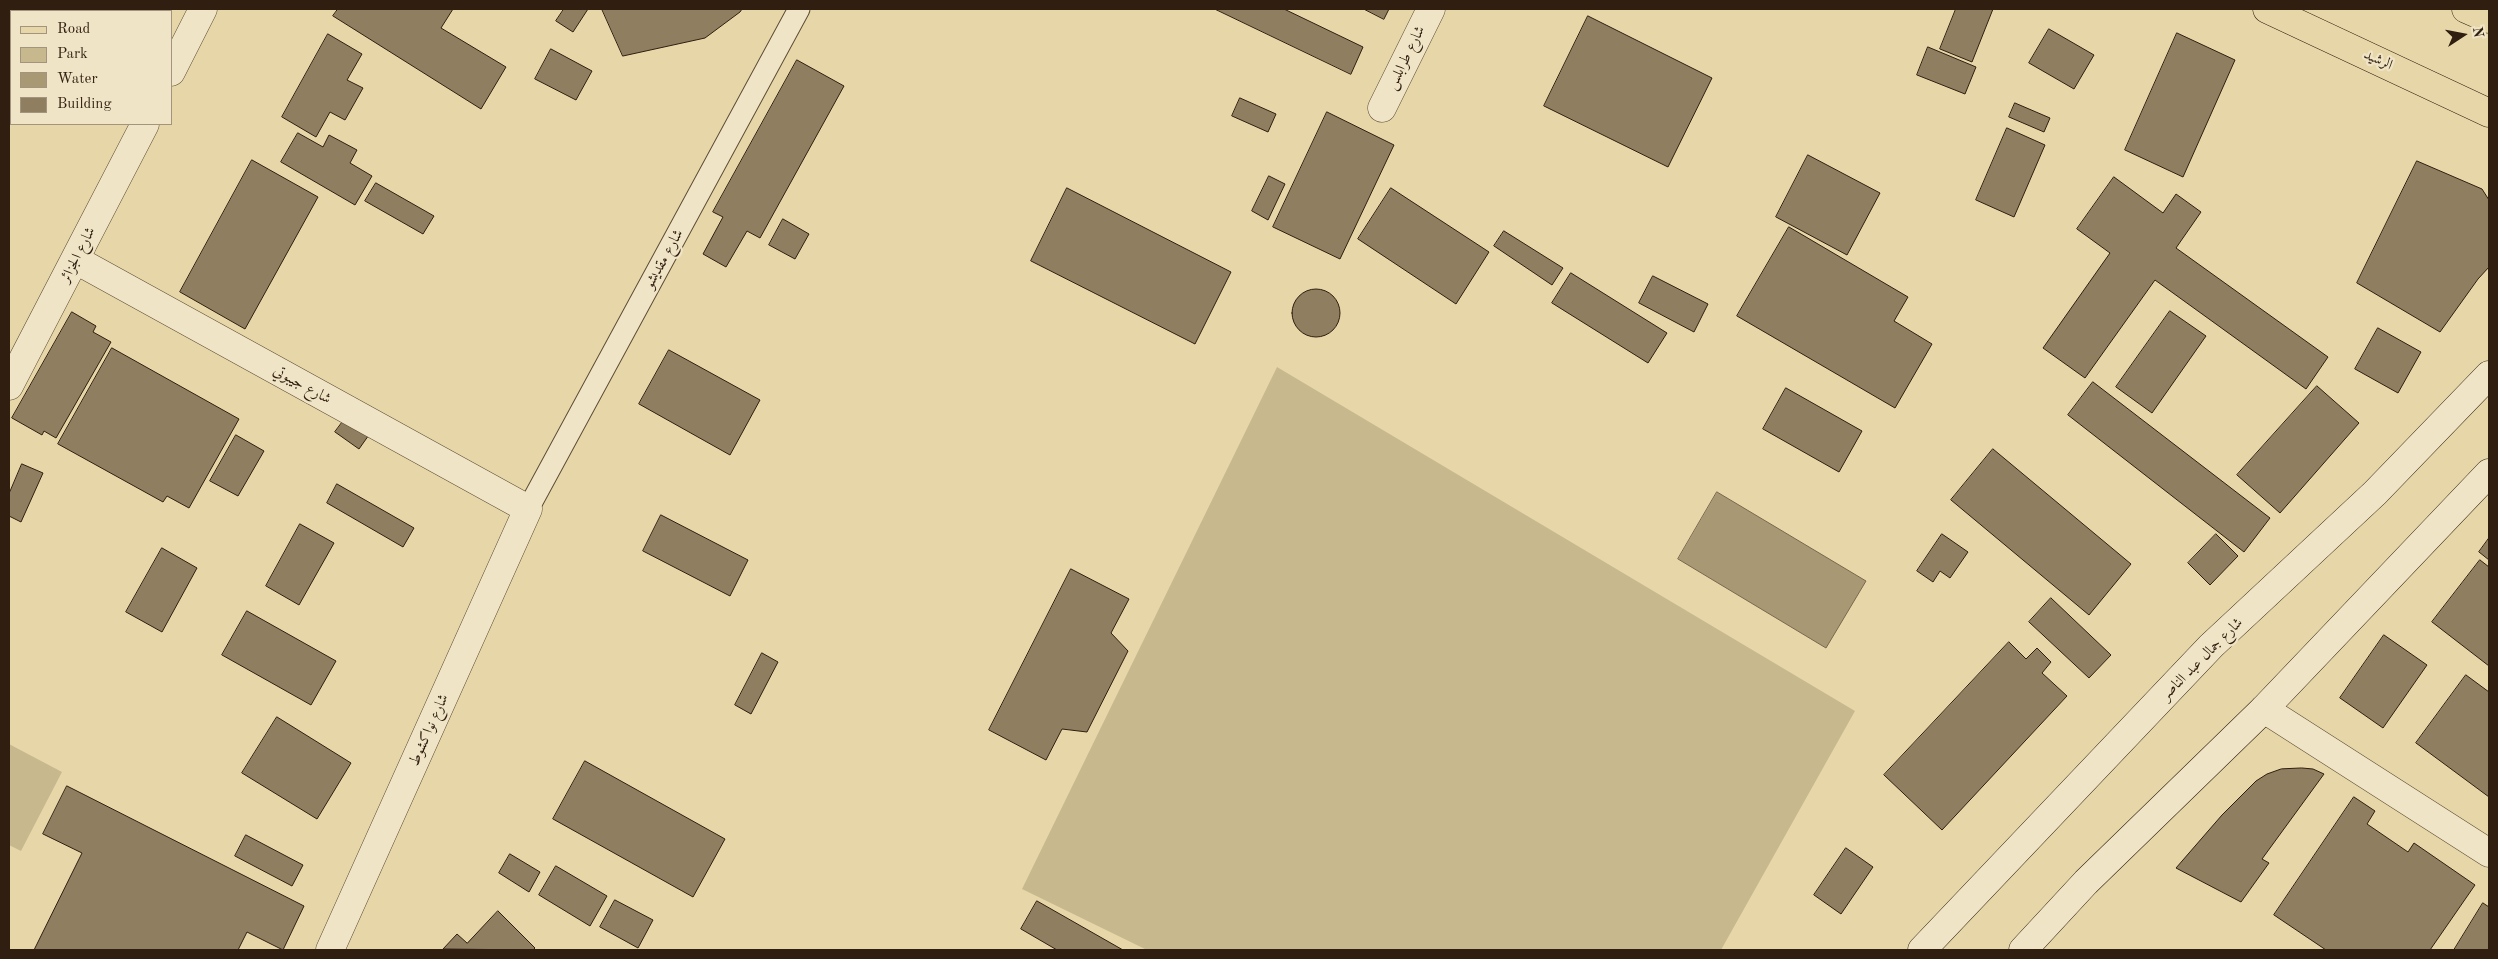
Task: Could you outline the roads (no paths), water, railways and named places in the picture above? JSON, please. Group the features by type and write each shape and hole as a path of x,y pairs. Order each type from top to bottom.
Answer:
{"main road":[{"name":"الرشيد","path":"2267,9 2489,113"},
{"path":"2466,9 2489,19"}],"street":[{"path":"172,70 203,9"},
{"name":"شارع طرابلس","path":"1382,108 1431,9"},
{"name":"شارع الجزائر","path":"9,386 144,125"},
{"name":"شارع جيبوتي","path":"76,260 528,509"},
{"name":"شارع جمال عبد الناصر","path":"1922,950 2212,646 2375,493 2489,375"},
{"path":"2023,950 2086,882 2264,709 2489,473"},
{"name":"شارع نواكشوط","path":"330,950 528,509"},
{"path":"2264,709 2489,853"}],"lane":[{"name":"شارع مقديشو","path":"528,509 800,9"}],"water":[{"path":"1717,492 1866,581 1826,648 1678,559"}]}
